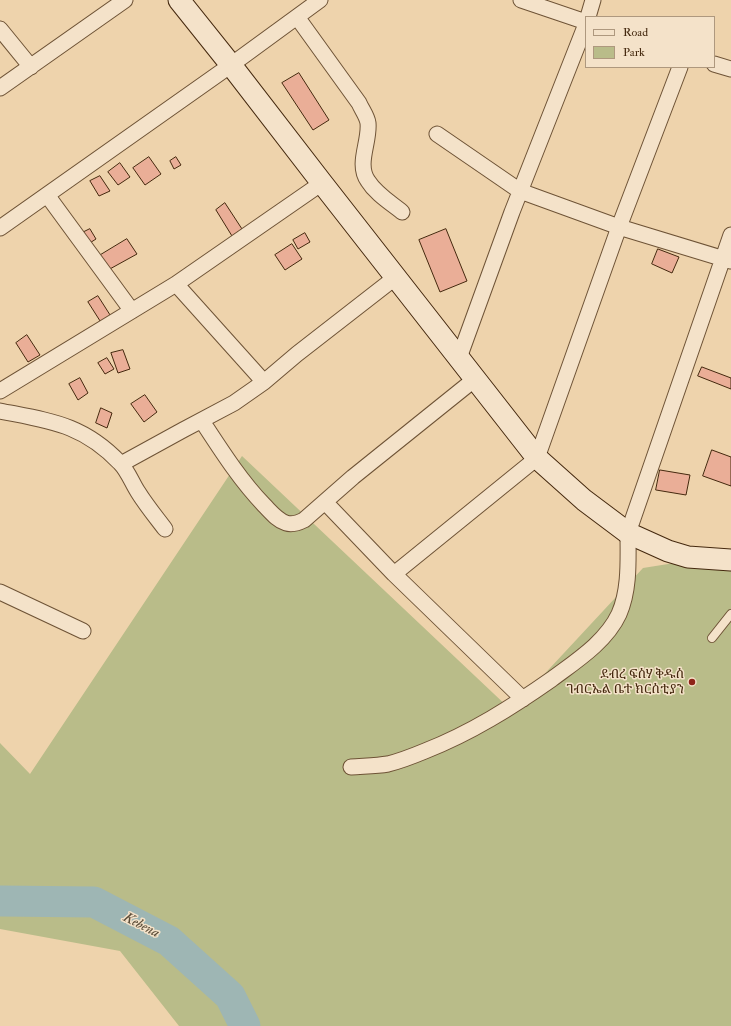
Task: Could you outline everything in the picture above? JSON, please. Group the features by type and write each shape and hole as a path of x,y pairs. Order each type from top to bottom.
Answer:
{"main road":[{"path":"179,0 537,458 584,500 628,533 668,551 688,557 731,560"}],"street":[{"path":"0,88 125,0"},
{"path":"0,228 231,65 320,0"},
{"path":"521,0 585,23"},
{"path":"588,16 593,0"},
{"path":"297,17 359,103 366,116 368,132 363,165 367,180 374,189 402,212"},
{"path":"458,358 520,191 585,26"},
{"path":"0,29 31,67"},
{"path":"715,64 731,69"},
{"path":"394,574 537,458 618,227 680,68"},
{"path":"437,134 520,191 618,227 727,259"},
{"path":"0,391 176,284 322,183"},
{"path":"48,195 132,311"},
{"path":"352,767 388,764 449,742 494,718 524,699 578,660 606,634 619,614 625,595 628,570 628,533 727,259 731,235"},
{"path":"121,464 234,403 264,382 296,354 396,277"},
{"path":"176,284 264,382"},
{"path":"202,420 241,478 256,496 276,517 286,524 296,524 304,520 353,477 475,379"},
{"path":"0,411 49,420 70,427 81,432 98,444 121,464 139,494 165,529"},
{"path":"325,502 394,574 524,699"},
{"path":"0,592 83,631"}],"lane":[{"path":"712,638 731,614"}],"green space":[{"path":"242,456 511,710 643,568 731,554 731,1026 179,1026 120,951 0,929 0,743 30,774"}],"building":[{"path":"299,73 329,120 313,130 282,83"},
{"path":"149,157 161,174 145,185 133,168"},
{"path":"176,157 181,165 174,169 170,161"},
{"path":"120,163 130,177 118,185 108,172"},
{"path":"100,176 110,191 99,196 90,181"},
{"path":"225,203 242,229 232,236 216,210"},
{"path":"90,229 96,239 85,246 78,235"},
{"path":"446,229 467,281 440,292 419,240"},
{"path":"305,233 310,242 298,249 293,240"},
{"path":"127,239 137,254 108,270 99,256"},
{"path":"292,244 302,259 285,270 275,255"},
{"path":"658,249 679,257 672,273 652,264"},
{"path":"98,296 112,318 102,324 88,302"},
{"path":"27,335 40,355 28,362 16,343"},
{"path":"123,350 130,369 118,373 111,353"},
{"path":"107,358 114,369 105,374 98,363"},
{"path":"702,367 731,378 731,389 698,376"},
{"path":"80,378 88,393 78,400 69,384"},
{"path":"145,395 157,412 144,422 131,404"},
{"path":"101,408 112,413 107,428 96,423"},
{"path":"712,450 731,457 731,486 703,476"},
{"path":"660,470 690,475 686,495 656,490"}],"waterway":[{"name":"Kebena","path":"0,901 94,902 169,941 230,996 245,1026"}],"place":[{"name":"ደብረ ፍስሃ ቅዱስ ገብርኤል ቤተ ክርስቲያን","path":"692,682"}]}
